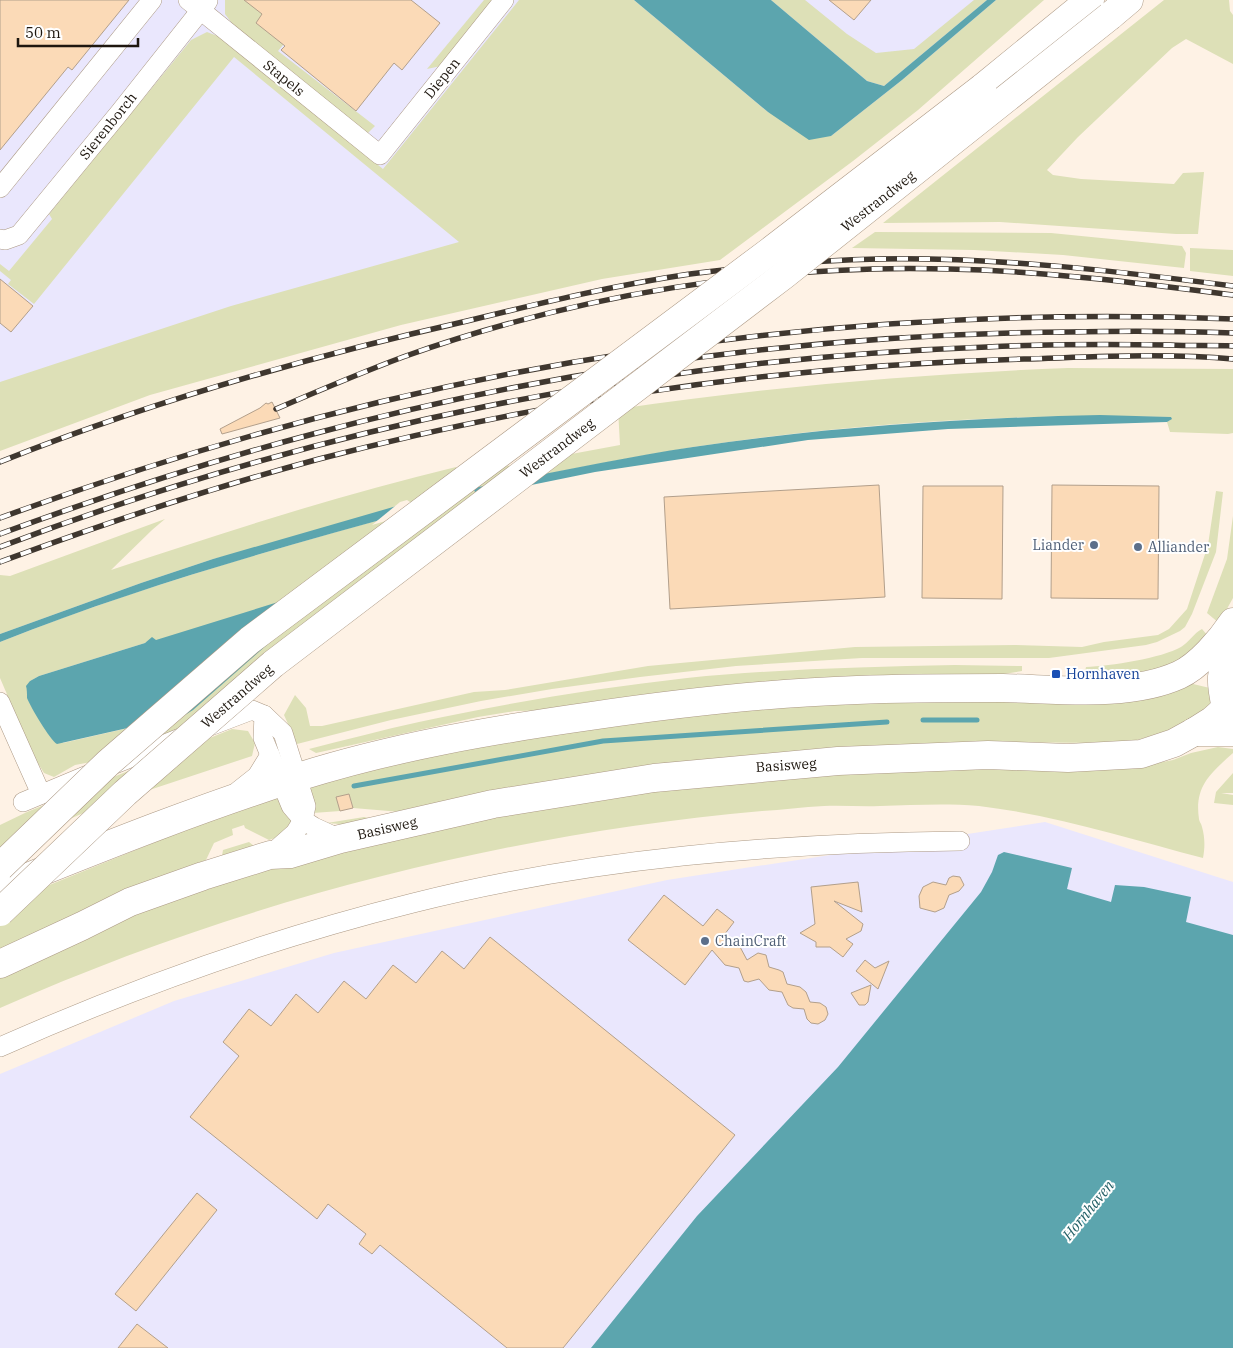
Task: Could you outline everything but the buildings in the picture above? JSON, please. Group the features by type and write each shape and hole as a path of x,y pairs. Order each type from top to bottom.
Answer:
{"main road":[{"name":"Westrandweg","path":"0,867 108,763 250,640 776,246 982,88 1090,0"},
{"name":"Westrandweg","path":"0,912 125,794 273,664 784,275 1129,0"},
{"path":"0,890 98,849 289,780 433,743 535,724 640,709 787,693 934,687 1096,690 1146,686 1180,675 1187,670 1212,648 1233,622"},
{"path":"1230,705 1224,665 1233,646"},
{"path":"1187,670 1230,705"},
{"name":"Basisweg","path":"0,964 130,902 203,876 270,855 290,854 340,839 494,804 654,778 755,768 910,757 988,755 1068,758 1141,754 1174,744 1194,732 1230,705"}],"street":[{"path":"0,188 152,0"},
{"name":"Diepen","path":"380,155 504,0"},
{"name":"Stapels","path":"199,3 380,155"},
{"name":"Sierenborch","path":"0,238 5,240 19,235 120,112 199,3"},
{"path":"0,702 41,794"},
{"path":"23,802 252,710 264,715 282,733 289,780"},
{"path":"264,715 263,738 270,755 306,806 303,820"},
{"path":"222,804 257,776 270,755"},
{"name":"Basisweg","path":"270,855 296,833 303,820 340,839"},
{"path":"0,1047 53,1023 159,982 297,936 414,903 480,888 653,860 764,849 884,842 960,841"}],"shaded area":[{"path":"0,0 1014,0 771,222 0,411"},
{"path":"1045,822 1233,882 1233,1051 628,1348 0,1348 0,1074 174,1001 334,953 667,880"}],"green space":[{"path":"225,0 321,0 278,51 375,126 367,134 234,26 225,14"},
{"path":"484,0 496,0 441,66 427,69"},
{"path":"519,0 634,0 768,112 831,136 902,80 996,0 1044,0 918,110 720,260 602,279 401,325 150,395 0,451 0,382 231,306 459,242 234,57 34,304 8,284 11,280 0,271 0,264 9,271 52,219 49,214 191,40 207,32 220,37 383,169"},
{"path":"771,0 805,0 847,34 876,53 914,49 974,0 987,0 884,86 867,81"},
{"path":"1164,0 1229,0 1230,11 1233,15 1233,64 1186,39 1172,48 1078,137 1047,170 1053,175 1081,179 1174,184 1183,173 1204,172 1198,234 1000,222 883,223"},
{"path":"875,232 1051,233 1182,246 1186,253 1184,268 1063,255 974,250 852,248"},
{"path":"1190,248 1233,250 1233,276 1190,271"},
{"path":"1068,368 1233,369 1233,433 1170,432 1167,422 1171,417 991,418 871,426 693,447 474,488 477,496 464,500 469,527 237,708 91,762 75,765 54,777 44,773 34,757 0,678 0,642 151,588 253,556 408,512 213,559 0,634 0,575 10,576 165,519 111,570 325,502 456,467 459,475 620,445 618,409 730,394 843,382","holes":["155,640 185,715 63,743 30,681 39,676"]},
{"path":"1216,491 1223,492 1216,552 1192,614 1185,627 1180,631 1146,645 1049,658 862,658 736,666 640,677 481,701 391,720 297,744 284,715 295,695 306,708 310,726 322,726 474,692 505,690 648,666 855,647 1015,645 1082,647 1104,642 1158,635 1169,629 1187,609 1208,545"},
{"path":"1233,516 1233,598 1219,623 1207,613 1227,559"},
{"path":"1202,629 1208,636 1180,660 1165,669 1117,681 1084,676 1086,667 1135,661 1162,655 1181,647"},
{"path":"955,665 1022,666 1022,671 985,677 560,710 515,711 478,717 316,753 309,749 405,725 485,709 586,691 653,682 787,670"},
{"path":"1193,684 1214,689 1210,707 1165,732 1133,741 1105,743 992,742 401,812 353,808 349,794 337,797 340,811 313,813 307,783 440,753 673,716 825,704"},
{"path":"232,729 248,731 255,743 252,756 95,808 0,850 0,825 27,812"},
{"path":"1218,747 1233,749 1233,753 1211,774 1199,798 1199,819 1204,839 1203,858 1064,821 1007,810 967,805 824,806 664,822 566,837 469,855 373,878 277,905 183,936 91,970 0,1008 0,975 140,912 241,878 322,854 438,826 659,786 897,768 1137,767 1173,760 1191,753"},
{"path":"1233,773 1233,793 1221,793 1233,795 1233,805 1214,803 1216,792"},
{"path":"279,792 284,809 295,823 281,836 269,840 245,828 244,825 232,829 233,835 214,843 206,860 115,894 44,932 0,951 0,905"},
{"path":"364,817 378,820 352,825 327,823"},
{"path":"249,842 254,846 222,856 223,850"}],"water":[{"path":"634,0 771,0 867,81 884,86 987,0 996,0 902,80 831,136 809,140 768,112"},
{"path":"1100,415 1171,417 1172,419 1167,422 948,429 808,440 595,472 477,496 473,488 666,451 794,434 947,421"},
{"path":"407,503 409,512 254,556 151,588 0,642 0,634 141,583 213,559"},
{"path":"336,584 185,715 57,744 45,730 27,698 26,686 30,681 39,676 145,643 152,637 156,640"},
{"path":"1004,852 1072,868 1067,889 1111,902 1115,885 1144,887 1191,897 1186,922 1233,935 1233,1348 591,1348 697,1216 838,1067 981,892 992,872 998,855"}],"pier":[{"path":"407,500 410,502 410,514 372,525 400,502"}],"waterway":[{"path":"923,720 977,720"},
{"path":"354,786 603,741 887,722"}],"railway":[{"path":"0,462 115,419 289,365 550,301 634,283 690,274 808,262 924,259 1056,266 1233,286"},
{"path":"276,409 403,357 469,335 536,316 672,288 741,278 810,272 880,269 985,270 1091,278 1233,295"},
{"path":"0,518 141,469 236,440 332,414 485,379 591,359 697,343 804,331 911,323 1018,318 1126,317 1233,319"},
{"path":"0,534 155,480 313,434 499,390 593,373 783,348 973,334 1151,331 1233,333"},
{"path":"0,547 119,504 240,467 362,434 485,406 610,384 735,366 861,354 1033,345 1233,346"},
{"path":"0,562 158,507 319,459 493,419 581,403 757,377 846,369 935,363 1129,356 1233,359"}],"place":[{"name":"Liander","path":"1094,545"},
{"name":"Alliander","path":"1138,547"},
{"name":"Hornhaven","path":"1056,674"},
{"name":"ChainCraft","path":"705,941"}]}
